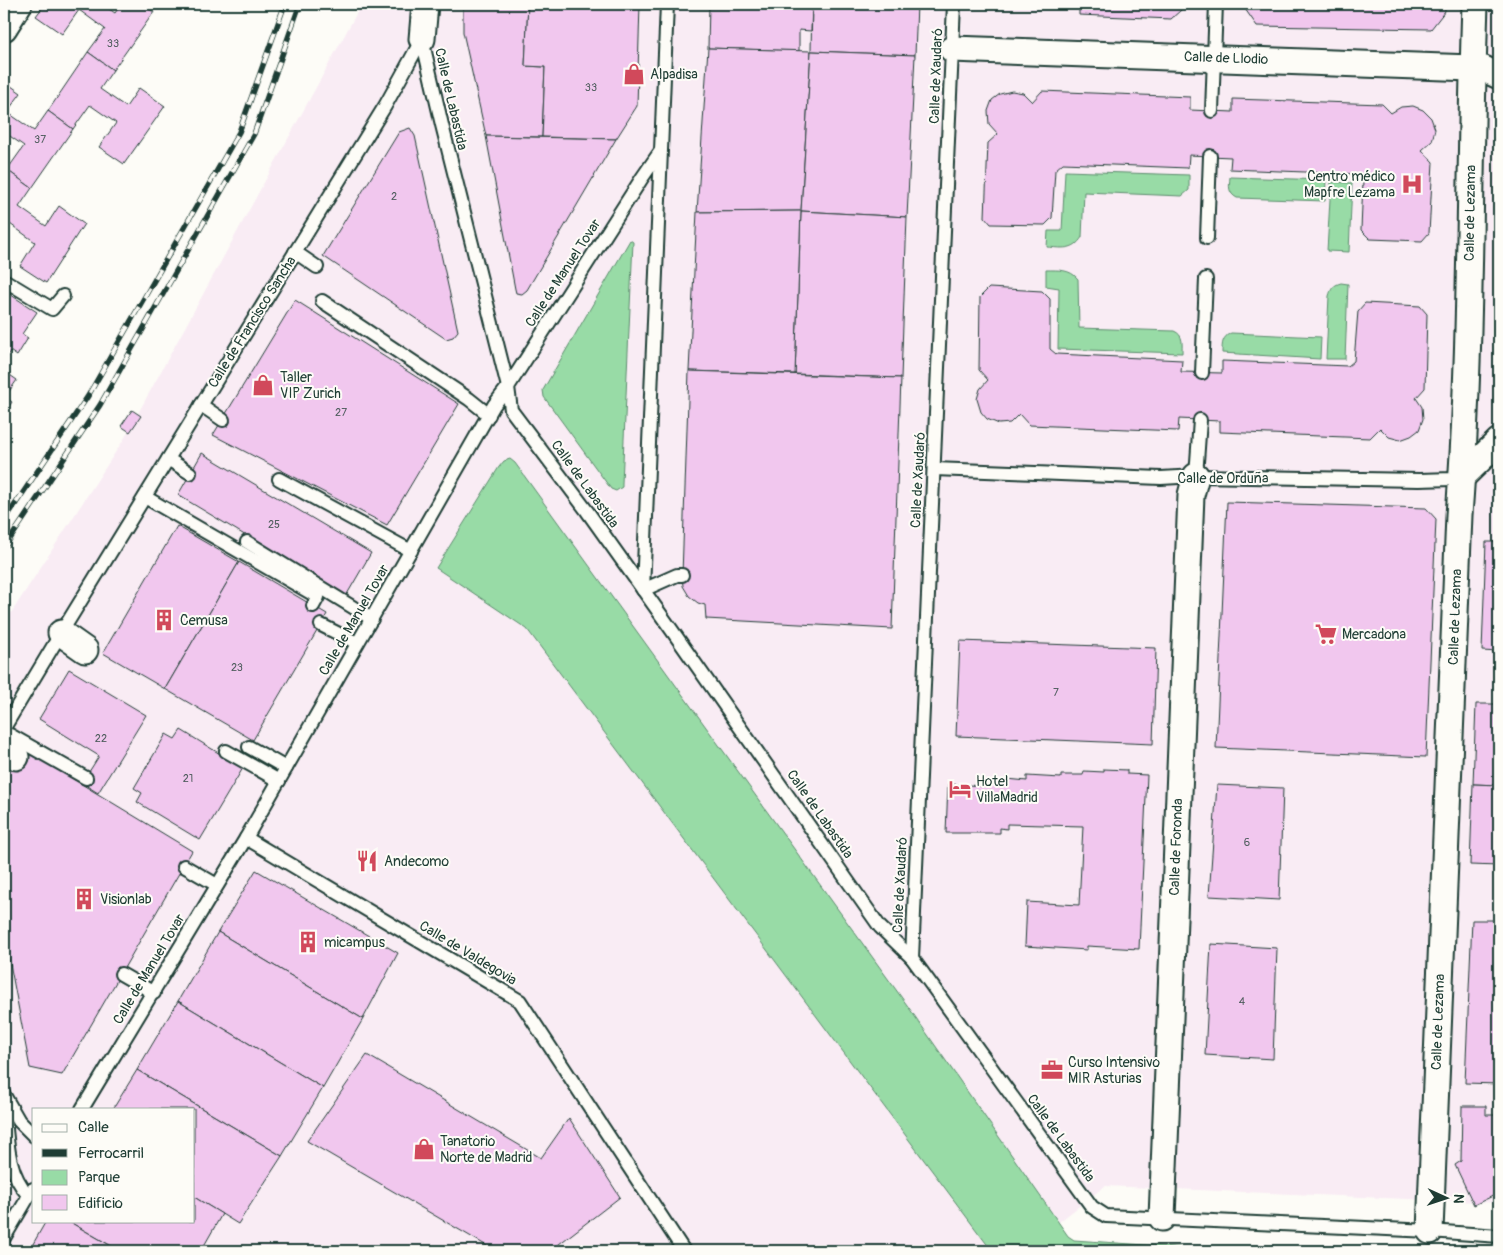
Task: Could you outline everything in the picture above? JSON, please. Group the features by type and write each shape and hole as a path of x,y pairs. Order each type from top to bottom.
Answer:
{"street":[{"path":"4,28 20,4"},
{"name":"Calle de Francisco Sancha","path":"422,39 425,4"},
{"name":"Calle de Lezama","path":"1430,1231 1462,476 1475,4"},
{"name":"Calle de Llodio","path":"952,49 1472,68 1484,69 1499,76"},
{"path":"1462,476 1499,442"},
{"name":"Calle de Foronda","path":"1162,1218 1190,495 1196,476"},
{"path":"61,633 85,650"}],"lane":[{"path":"667,4 644,590 677,575 682,575"},
{"name":"Calle de Xaudaró","path":"912,958 954,4"},
{"path":"1212,111 1216,4"},
{"name":"Calle de Francisco Sancha","path":"8,740 61,633 385,106 422,39"},
{"name":"Calle de Labastida","path":"422,39 508,387 511,410 644,590 880,927 912,958 1092,1207 1106,1216 1499,1236"},
{"name":"Calle de Manuel Tovar","path":"83,1108 154,993 246,838 489,415 660,152"},
{"path":"1207,238 1210,156"},
{"path":"295,252 317,267"},
{"path":"1202,373 1206,279"},
{"path":"4,280 52,309 63,296"},
{"path":"322,301 469,399 489,415"},
{"path":"201,405 223,420"},
{"path":"1196,476 1200,420"},
{"path":"168,460 190,473"},
{"name":"Calle de Orduña","path":"934,469 1161,478 1196,476 1420,480 1452,479 1462,476"},
{"path":"279,479 411,551"},
{"path":"144,497 318,597 313,606"},
{"path":"247,542 372,619"},
{"path":"321,625 357,643"},
{"path":"8,740 86,778"},
{"path":"249,747 286,768"},
{"path":"226,751 279,781"},
{"name":"Calle de Valdegovia","path":"246,838 520,1001 684,1251"},
{"path":"184,866 217,885"},
{"path":"121,974 154,993"},
{"path":"4,1095 19,1121 32,1134"},
{"path":"4,1105 10,1160 22,1188 32,1192 4,1238"}],"shaded area":[{"path":"360,4 1499,4 1499,1203 1105,1186 1022,1251 4,1251 4,624 124,439"}],"green space":[{"path":"1065,171 1189,175 1189,190 1182,196 1084,192 1082,237 1071,247 1047,247 1048,231 1062,231"},
{"path":"1230,177 1326,180 1325,201 1237,198 1230,189"},
{"path":"1331,182 1352,183 1349,252 1327,251"},
{"path":"630,240 633,242 622,487 616,491 611,489 544,397 543,390"},
{"path":"1046,270 1068,272 1078,279 1079,328 1174,331 1181,337 1182,353 1058,349 1059,288 1046,286"},
{"path":"1341,283 1348,284 1345,359 1326,359 1329,296 1333,288"},
{"path":"1231,333 1321,337 1320,359 1222,353 1224,339"},
{"path":"510,459 515,463 907,1005 1068,1236 1074,1240 1231,1251 992,1251 527,629 436,568 499,467 504,461"}],"building":[{"path":"45,4 102,4 115,13 121,4 142,4 154,12 113,70 88,52 105,29 79,10 62,34 36,16"},
{"path":"463,4 528,4 525,66 545,67 542,137 486,136 463,32"},
{"path":"528,4 640,4 637,106 616,139 542,137 545,67 525,66"},
{"path":"709,4 812,4 811,31 799,30 799,51 708,48"},
{"path":"812,4 917,4 915,55 811,51"},
{"path":"1079,4 1181,4 1181,10 1171,19 1079,15"},
{"path":"1245,4 1445,4 1445,11 1431,29 1257,26 1245,9"},
{"path":"708,48 811,51 801,211 697,212"},
{"path":"811,51 915,55 907,217 801,211"},
{"path":"88,52 113,70 100,89 126,107 139,88 165,106 124,164 99,147 116,123 90,105 73,129 48,111"},
{"path":"4,81 21,93 7,112 34,131 48,111 73,129 32,188 7,170 24,146 4,132"},
{"path":"1012,91 1023,93 1032,102 1042,91 1190,97 1190,110 1233,112 1233,99 1382,104 1391,113 1401,107 1413,106 1423,110 1431,118 1435,129 1432,141 1422,150 1433,162 1429,233 1422,241 1370,239 1361,230 1363,181 1355,174 1230,169 1231,157 1189,155 1188,168 1063,163 1055,170 1052,218 1045,225 991,224 985,217 988,143 998,134 989,124 988,111 992,100 1000,94"},
{"path":"410,128 415,136 458,331 453,337 446,339 323,256 399,132"},
{"path":"486,136 616,139 527,290 522,294 516,293 515,289"},
{"path":"7,170 32,188 19,207 46,226 59,206 84,224 46,283 20,266 35,242 10,224 4,233 4,175"},
{"path":"801,211 907,217 901,378 795,374"},
{"path":"801,211 795,374 689,371 697,212"},
{"path":"989,288 1042,291 1050,299 1050,349 1056,354 1182,360 1181,372 1222,373 1222,361 1348,366 1354,361 1358,311 1365,303 1420,306 1427,314 1425,388 1416,398 1422,407 1423,419 1419,430 1411,436 1400,440 1389,437 1380,428 1370,438 1220,432 1220,421 1179,419 1178,431 1029,425 1019,414 1010,423 999,424 987,419 981,412 977,399 980,389 988,380 979,370 980,297"},
{"path":"5,291 37,312 22,334 28,338 17,356 10,351 4,362"},
{"path":"295,300 459,404 387,525 213,435"},
{"path":"4,371 17,380 5,397 12,402 4,414"},
{"path":"689,371 901,378 892,629 706,619 705,605 698,603 689,596 683,586 682,575"},
{"path":"132,410 141,416 130,432 121,426"},
{"path":"202,453 371,553 346,596 178,495"},
{"name":"Mercadona","path":"1227,502 1426,508 1436,519 1426,757 1216,748"},
{"name":"Cemusa","path":"177,526 239,562 165,689 103,653"},
{"path":"1486,542 1499,542 1499,652 1482,651"},
{"path":"239,562 327,614 253,740 165,689"},
{"path":"960,641 1156,648 1153,744 956,736"},
{"path":"69,669 146,715 98,793 82,783 99,756 39,719"},
{"path":"1476,704 1499,704 1499,785 1473,784"},
{"path":"181,730 243,768 200,840 137,802 142,793 134,788 166,734 175,739"},
{"name":"Visionlab","path":"22,748 192,851 62,1075 30,1068 4,932 4,778"},
{"path":"1104,769 1127,770 1127,774 1147,775 1139,949 1087,946 1087,950 1025,946 1027,902 1079,905 1083,826 1007,824 1007,829 1000,828 1000,833 946,833 948,784 986,786 986,782 1007,782 1007,779 1027,781 1027,776 1061,778 1061,775 1083,775 1084,771 1104,772"},
{"path":"1473,784 1499,785 1499,866 1470,865"},
{"path":"1217,785 1283,788 1279,900 1209,896"},
{"name":"micampus","path":"256,870 398,953 363,1019 218,932"},
{"path":"1472,920 1499,920 1499,1084 1465,1083"},
{"path":"218,932 363,1019 323,1088 178,1001"},
{"path":"1211,944 1277,948 1273,1059 1205,1055"},
{"path":"178,1001 323,1088 282,1156 137,1070"},
{"name":"Tanatorio Norte de Madrid","path":"367,1055 541,1158 569,1118 620,1197 550,1251 484,1251 487,1246 307,1141"},
{"path":"137,1070 282,1156 238,1224 195,1198 195,1108 114,1108"},
{"path":"1462,1106 1486,1106 1486,1115 1499,1115 1499,1193 1474,1205 1455,1165 1461,1161"},
{"path":"195,1198 222,1214 201,1251 120,1251 70,1222 195,1222"},
{"path":"45,1222 70,1222 120,1251 29,1251"}],"railway":[{"path":"4,521 88,396 239,132 285,4"},
{"path":"4,548 100,405 254,134 300,4"}],"place":[{"name":"Alpadisa","path":"634,74"},
{"name":"Centro médico Mapfre Lezama","path":"1412,184"},
{"name":"Taller VIP Zurich","path":"263,385"},
{"name":"Cemusa","path":"164,620"},
{"name":"Mercadona","path":"1326,634"},
{"name":"Hotel VillaMadrid","path":"960,789"},
{"name":"Andecomo","path":"367,861"},
{"name":"Visionlab","path":"84,899"},
{"name":"micampus","path":"308,942"},
{"name":"Curso Intensivo MIR Asturias","path":"1052,1070"},
{"name":"Tanatorio Norte de Madrid","path":"424,1149"}]}
